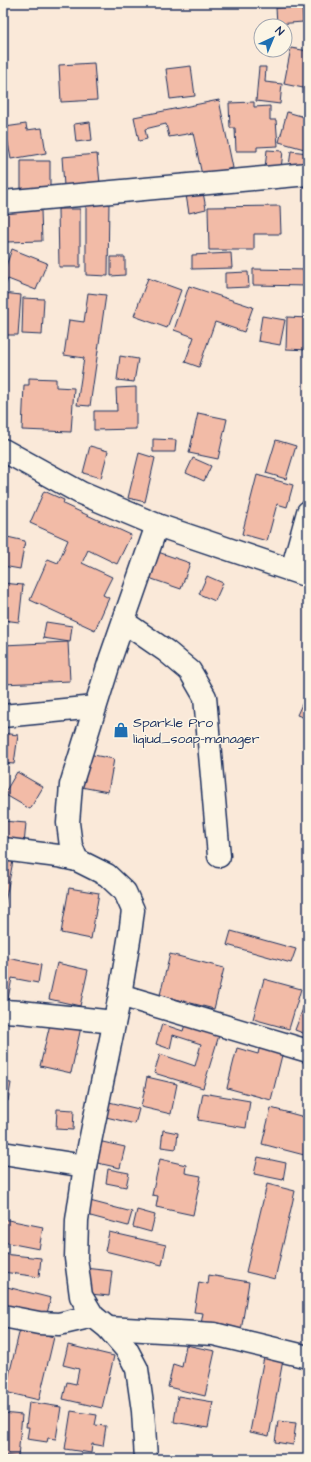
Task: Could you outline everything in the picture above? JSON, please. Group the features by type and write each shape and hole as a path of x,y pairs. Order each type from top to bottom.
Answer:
{"street":[{"path":"3,202 308,174"},
{"path":"3,450 81,492 157,525 300,573 308,512"},
{"path":"77,860 71,846 68,823 71,785 95,707 157,525"},
{"path":"124,622 166,651 190,671 204,697 219,856"},
{"path":"3,716 95,707"},
{"path":"3,849 77,860 107,875 125,892 133,910 120,995 85,1166 77,1220 76,1258 80,1296 100,1322 127,1350 137,1369 143,1411 146,1459"},
{"path":"120,995 308,1051"},
{"path":"3,1011 114,1022"},
{"path":"3,1152 85,1166"},
{"path":"3,1316 39,1323 59,1324 100,1322 214,1334 308,1357"}],"building":[{"path":"302,6 303,22 293,23 293,18 277,18 276,8"},
{"path":"293,48 308,51 308,89 284,84 289,58 293,58"},
{"path":"94,63 97,100 61,102 59,65"},
{"path":"191,66 195,96 170,99 166,69"},
{"path":"259,67 266,67 265,82 282,84 280,104 256,101"},
{"path":"219,100 233,168 202,175 193,133 169,137 166,124 145,129 147,139 139,141 134,117"},
{"path":"254,102 254,107 270,106 270,120 276,120 278,146 257,147 257,151 236,151 235,128 230,128 229,103"},
{"path":"287,112 308,118 308,150 279,142"},
{"path":"90,122 92,140 76,142 74,124"},
{"path":"26,124 27,130 42,128 46,153 11,159 5,127"},
{"path":"267,150 283,151 281,169 265,168"},
{"path":"291,151 308,153 308,164 289,166"},
{"path":"97,154 100,183 64,186 62,157"},
{"path":"21,161 50,161 50,190 21,191"},
{"path":"203,192 206,209 189,213 186,195"},
{"path":"86,200 109,201 108,276 86,275"},
{"path":"280,206 281,234 254,234 254,250 209,250 208,207"},
{"path":"58,209 80,209 80,267 59,267"},
{"path":"41,210 42,241 6,242 5,211"},
{"path":"12,249 47,263 36,290 8,279 3,292 3,274"},
{"path":"231,253 232,268 192,269 192,255"},
{"path":"111,257 125,257 125,275 111,276"},
{"path":"253,269 308,270 308,286 253,285"},
{"path":"248,272 249,287 225,288 225,273"},
{"path":"148,278 181,290 167,328 134,316"},
{"path":"189,286 253,307 244,332 215,322 199,367 185,362 194,337 174,330"},
{"path":"3,293 21,295 18,335 3,335"},
{"path":"88,293 106,295 90,406 77,405 84,358 64,355 69,320 84,322"},
{"path":"23,298 44,299 42,335 22,334"},
{"path":"262,316 285,320 280,345 258,341"},
{"path":"287,317 308,318 308,350 286,349"},
{"path":"120,356 138,359 134,382 117,380"},
{"path":"29,378 56,379 56,387 74,388 71,432 22,430 24,385 29,385"},
{"path":"136,387 136,429 94,430 94,411 117,411 116,388"},
{"path":"198,413 227,419 218,459 189,453"},
{"path":"153,439 176,440 175,452 153,452"},
{"path":"276,440 296,446 286,479 266,473"},
{"path":"90,446 108,451 101,478 83,473"},
{"path":"139,453 155,458 145,502 128,498"},
{"path":"193,458 211,466 204,481 186,473"},
{"path":"257,475 293,485 287,507 277,504 267,541 242,534"},
{"path":"44,491 64,500 63,504 131,535 117,564 88,550 82,563 112,577 103,595 109,598 95,630 30,600 48,559 58,563 68,540 30,523"},
{"path":"3,536 25,541 20,569 3,566"},
{"path":"155,551 190,563 181,589 146,577"},
{"path":"207,576 223,583 215,601 199,594"},
{"path":"3,583 23,585 19,622 3,620"},
{"path":"46,622 72,626 70,642 43,638"},
{"path":"68,642 70,681 3,684 3,645"},
{"path":"308,691 308,719 297,715"},
{"path":"3,733 18,735 14,764 3,763"},
{"path":"88,754 114,759 108,792 81,787"},
{"path":"17,772 43,787 30,809 4,794"},
{"path":"3,821 26,823 24,845 3,843"},
{"path":"3,859 13,861 3,913"},
{"path":"69,888 99,893 91,939 61,933"},
{"path":"231,931 296,949 291,963 227,945"},
{"path":"170,954 224,968 214,1009 160,995"},
{"path":"3,957 41,965 38,983 12,978 7,1004 3,1004"},
{"path":"57,963 88,970 80,1006 49,999"},
{"path":"264,979 301,989 289,1029 253,1019"},
{"path":"308,995 308,1035 295,1030"},
{"path":"51,1020 81,1027 71,1073 40,1066"},
{"path":"186,1021 220,1032 203,1088 154,1073 160,1054 195,1066 201,1044 173,1035 170,1049 156,1044 162,1024 183,1031"},
{"path":"260,1045 283,1051 271,1100 227,1088 237,1048 258,1054"},
{"path":"147,1077 177,1084 171,1114 141,1107"},
{"path":"3,1082 11,1083 8,1101 3,1100"},
{"path":"203,1093 250,1101 246,1128 198,1120"},
{"path":"109,1102 139,1109 135,1124 106,1117"},
{"path":"271,1108 308,1118 308,1156 262,1144"},
{"path":"57,1109 74,1110 73,1130 56,1129"},
{"path":"163,1130 178,1133 176,1149 161,1147"},
{"path":"98,1141 125,1147 120,1168 93,1162"},
{"path":"258,1157 286,1163 283,1180 254,1174"},
{"path":"160,1159 186,1165 185,1173 201,1176 193,1215 156,1207 158,1196 152,1195"},
{"path":"108,1169 129,1173 126,1187 106,1183"},
{"path":"267,1184 295,1191 275,1279 246,1272"},
{"path":"86,1200 132,1212 128,1226 83,1214"},
{"path":"137,1210 155,1215 151,1232 133,1227"},
{"path":"3,1219 43,1227 39,1249 3,1242"},
{"path":"109,1232 166,1245 162,1265 105,1251"},
{"path":"3,1254 41,1258 39,1277 3,1272"},
{"path":"84,1268 112,1271 109,1296 81,1293"},
{"path":"209,1275 249,1282 241,1331 201,1324 203,1313 194,1312 199,1282 208,1284"},
{"path":"3,1286 51,1298 46,1317 3,1306"},
{"path":"20,1329 54,1337 39,1400 5,1392"},
{"path":"68,1345 114,1356 102,1408 63,1399 67,1382 76,1384 79,1369 63,1365"},
{"path":"186,1345 215,1351 205,1396 168,1387 173,1364 182,1367"},
{"path":"264,1357 283,1360 269,1436 250,1432"},
{"path":"178,1396 213,1402 208,1428 174,1422"},
{"path":"29,1402 61,1407 56,1439 48,1438 47,1442 27,1439 29,1427 26,1427"},
{"path":"71,1411 97,1415 95,1425 106,1426 103,1446 92,1444 91,1453 65,1449"},
{"path":"3,1413 22,1415 18,1457 3,1455"},
{"path":"278,1421 296,1423 293,1445 275,1442"}],"place":[{"name":"Sparkle Pro liqiud_soap-manager","path":"121,730"}]}
